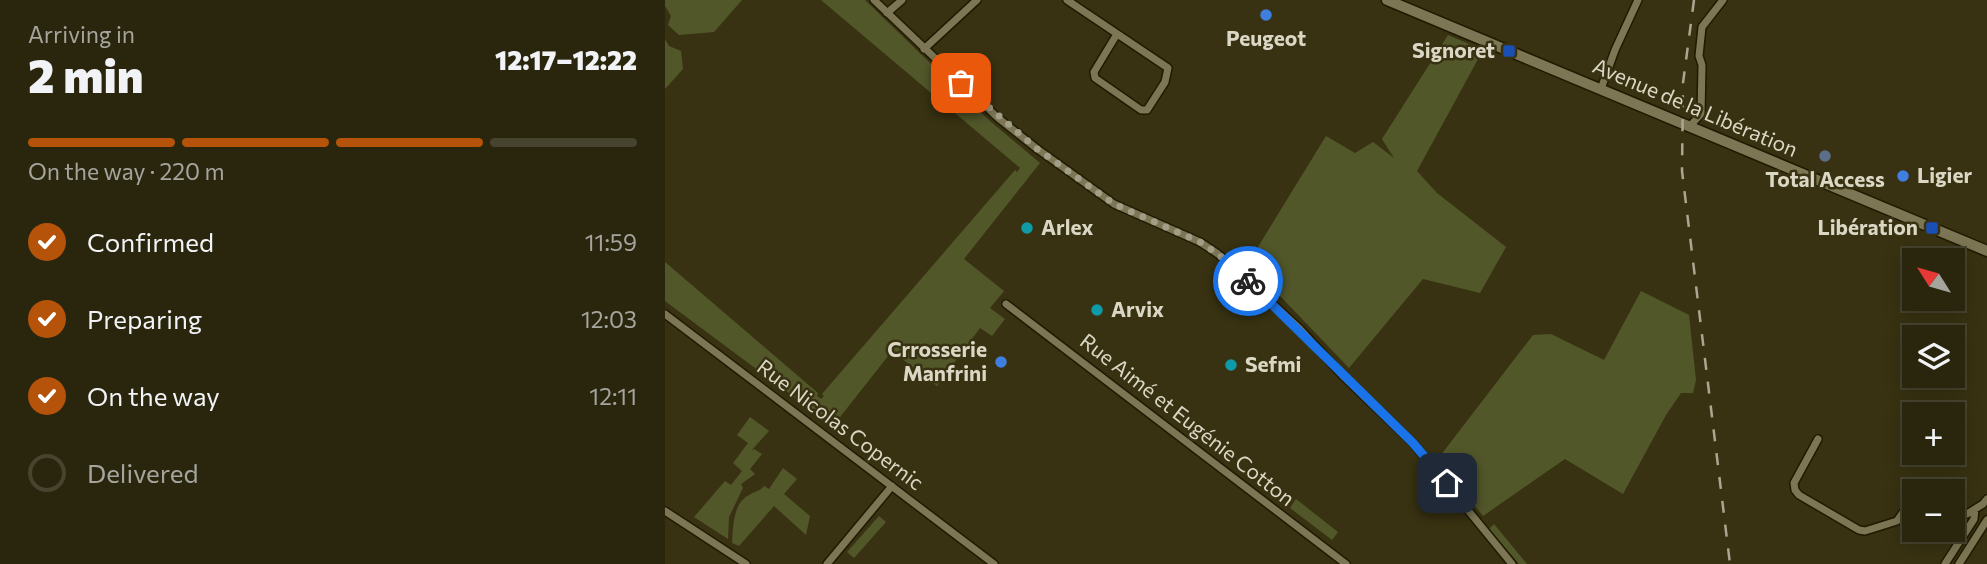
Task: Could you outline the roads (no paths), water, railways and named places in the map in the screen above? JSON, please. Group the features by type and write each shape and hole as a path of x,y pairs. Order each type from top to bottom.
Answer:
{"main road":[{"name":"Avenue de la Libération","path":"1387,0 1987,251"}],"street":[{"path":"874,0 997,117 1036,148 1114,204 1200,242 1218,254 1300,329 1343,376 1413,443 1513,564"},
{"path":"887,13 902,0"},
{"path":"924,49 977,0"},
{"path":"1067,0 1168,68 1164,82 1147,110 1141,110 1095,78 1094,72 1117,34"},
{"path":"1601,89 1638,0"},
{"path":"1706,132 1701,114 1702,65 1699,57 1702,27 1723,0"},
{"path":"1690,126 1701,114"},
{"name":"Rue Aimé et Eugénie Cotton","path":"1006,304 1346,564"},
{"name":"Rue Nicolas Copernic","path":"665,314 994,564"},
{"path":"1818,439 1794,483 1799,495 1859,530 1865,531 1897,521 1902,514"},
{"path":"827,564 892,486"},
{"path":"1965,513 1987,499"},
{"path":"1945,564 1974,519 1975,509"},
{"path":"665,511 746,564"},
{"path":"1959,564 1987,520"}],"railway":[{"path":"1694,0 1683,83 1682,171 1730,564"}],"place":[{"name":"Peugeot","path":"1266,15"},
{"name":"Signoret","path":"1509,51"},
{"name":"Total Access","path":"1825,156"},
{"name":"Ligier","path":"1903,176"},
{"name":"Arlex","path":"1027,228"},
{"name":"Libération","path":"1932,228"},
{"name":"Arvix","path":"1097,310"},
{"name":"Crrosserie Manfrini","path":"1001,362"},
{"name":"Sefmi","path":"1231,365"}]}
